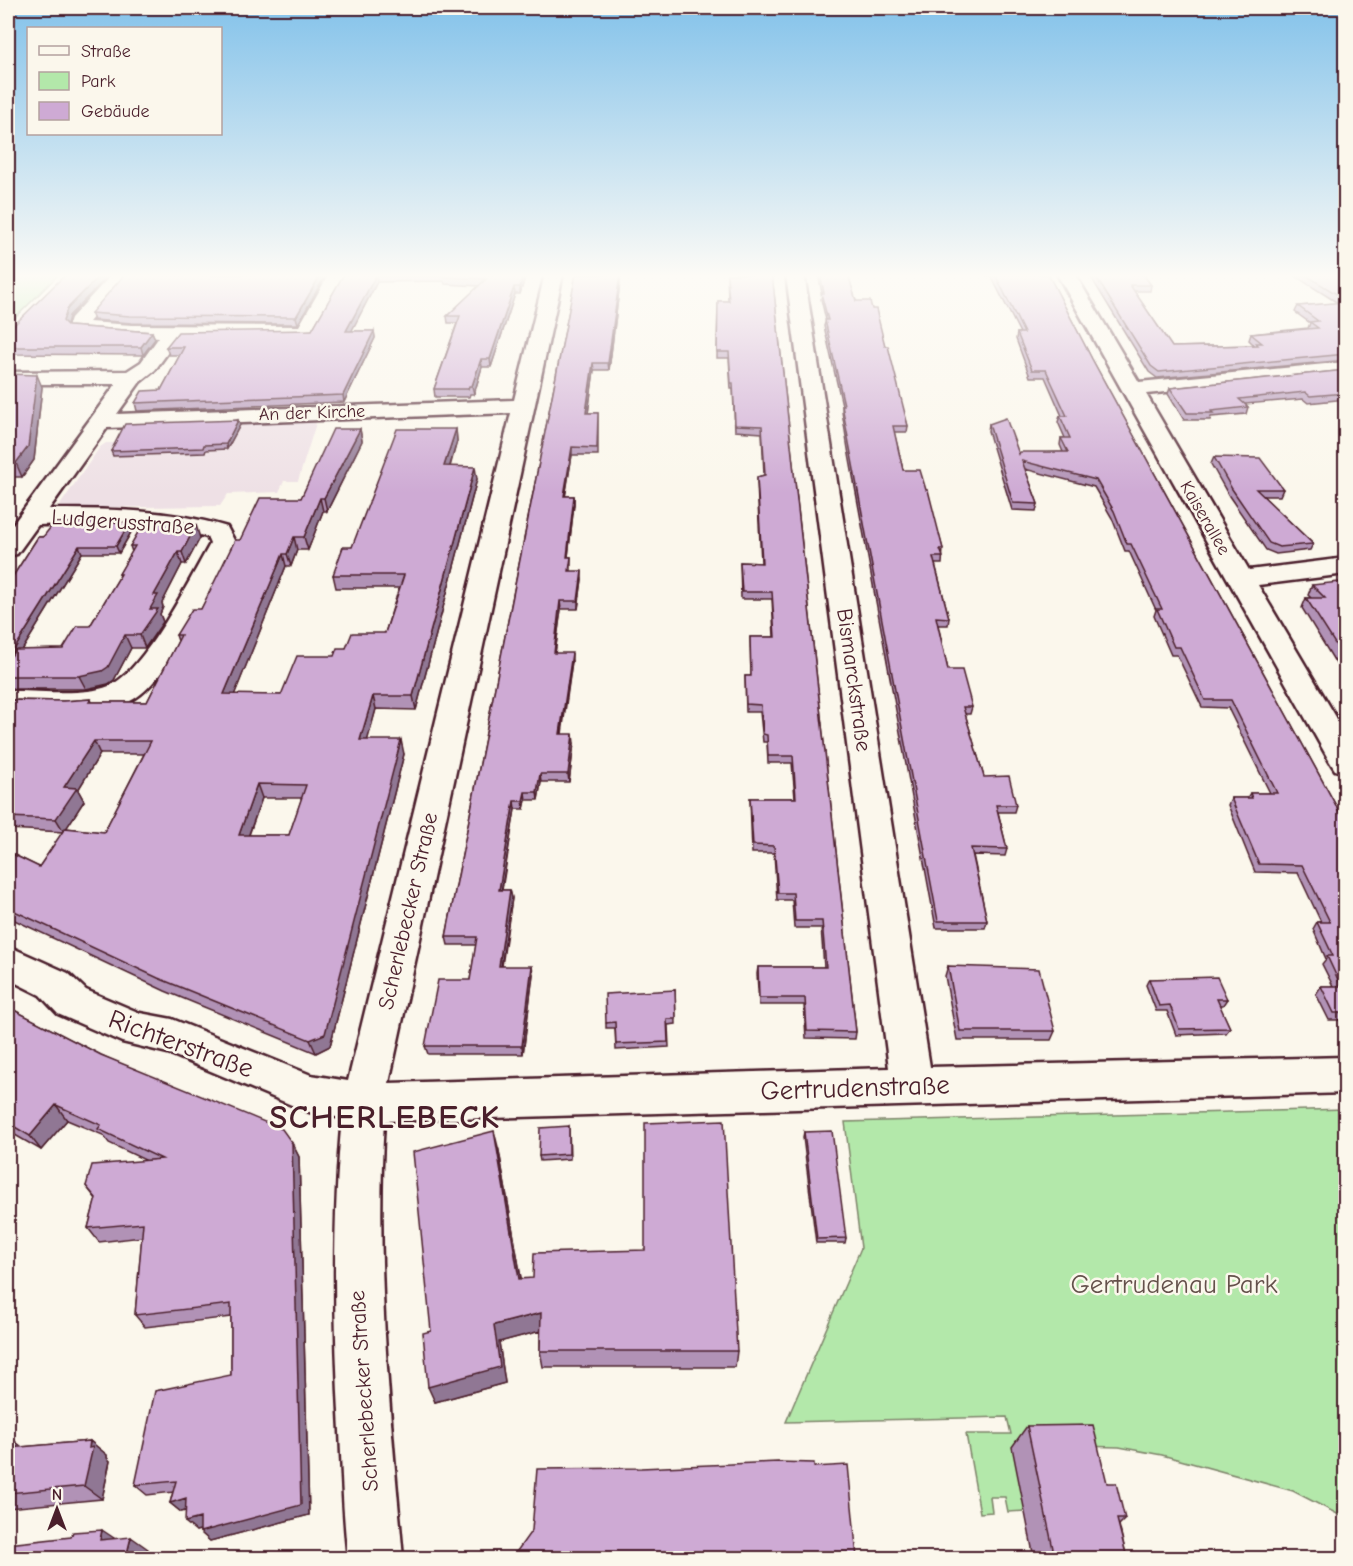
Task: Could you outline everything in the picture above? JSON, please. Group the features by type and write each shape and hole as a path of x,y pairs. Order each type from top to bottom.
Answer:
{"street":[{"path":"15,535 132,377 148,366 162,347"},
{"name":"Scherlebecker Straße","path":"375,1558 360,1368 357,1265 357,1170 364,1103 537,347"},
{"name":"Bismarckstraße","path":"806,347 912,1086"},
{"name":"Kaiserallee","path":"1107,347 1346,762"},
{"path":"1131,389 1346,368"},
{"path":"8,378 132,377"},
{"name":"An der Kirche","path":"100,421 524,406"},
{"name":"Ludgerusstraße","path":"8,701 91,701 119,694 143,694 165,645 223,544 218,532 200,525 119,517 15,535"},
{"path":"1240,579 1346,566"},
{"name":"Richterstraße","path":"8,961 54,984 72,1002 136,1030 172,1036 309,1093 364,1103"},
{"name":"Gertrudenstraße","path":"364,1103 1346,1075"}],"shaded area":[{"path":"317,420 298,481 284,481 279,492 228,494 220,506 58,508 100,447 106,443 119,443 130,428"}],"green space":[{"name":"Gertrudenau Park","path":"1345,1109 1345,1518 1293,1491 1162,1455 1119,1447 1076,1446 1025,1511 1008,1512 1005,1497 990,1497 992,1512 980,1513 966,1434 1011,1434 1007,1417 786,1422 861,1248 845,1122"}],"building":[{"path":"184,347 366,347 343,395 135,403 142,391 161,390"},
{"path":"449,347 494,347 490,359 481,359 472,386 468,389 434,389"},
{"path":"562,347 610,347 608,363 593,363 586,413 598,413 597,448 572,447 564,496 574,496 567,557 571,557 569,571 582,571 578,601 560,601 554,653 572,653 560,734 573,734 568,774 540,774 537,792 525,792 523,801 514,801 499,890 510,890 499,966 532,966 522,1046 425,1046 438,980 470,980 477,937 446,937"},
{"path":"717,347 780,347 856,1032 807,1031 805,998 759,998 758,967 826,967 822,921 795,921 793,893 778,893 774,846 753,845 750,798 796,798 793,756 768,756 767,735 763,734 761,705 746,704 745,676 751,676 750,637 775,637 772,592 742,592 740,562 762,563 757,477 765,475 762,426 735,425 729,352 717,352"},
{"path":"831,347 888,347 908,426 893,426 903,470 920,470 926,490 928,490 943,549 940,549 943,557 933,557 949,618 936,617 948,670 962,670 972,707 963,707 984,777 1009,776 1016,805 996,805 1007,849 971,848 987,921 938,921 842,405 844,405"},
{"path":"1023,347 1086,347 1346,824 1346,1013 1334,1013 1321,986 1341,986 1327,956 1333,956 1317,922 1330,922 1302,865 1259,864 1231,798 1252,798 1250,793 1277,793 1231,700 1205,700 1180,647 1174,647 1157,609 1162,609 1131,544 1127,544 1114,511 1096,480 1022,461 1038,504 1013,503 989,424 1006,418 1019,454 1020,452 1068,452 1061,438 1070,438 1060,416 1067,416 1046,370 1032,370"},
{"path":"1139,347 1346,347 1346,354 1159,372 1151,366"},
{"path":"1346,370 1346,393 1310,396 1305,392 1239,399 1248,407 1211,411 1213,413 1187,413 1170,388"},
{"path":"8,374 37,375 28,447 16,463 8,464"},
{"path":"238,420 226,444 204,445 203,448 111,451 125,424"},
{"path":"333,429 360,429 324,498 320,498 304,537 294,537 287,554 283,554 224,694 281,695 297,656 334,656 337,648 346,648 352,633 385,633 404,575 333,575 343,547 352,547 397,429 456,429 444,466 475,467 413,696 373,696 360,740 401,740 325,1034 310,1040 158,978 8,908 8,852 39,867 65,828 104,832 151,741 94,741 64,787 77,788 56,819 8,817 8,700 91,699 89,702 147,702 181,635 176,635 192,609 201,609 235,540 240,540 260,498 301,498","holes":["257,784 306,785 289,835 239,835"]},
{"path":"1214,457 1260,458 1283,489 1256,489 1313,544 1279,547 1269,543 1232,489"},
{"path":"130,522 116,546 79,546 8,659 8,584 38,537 43,537 54,523"},
{"path":"144,522 183,522 181,525 196,525 182,552 178,552 154,595 158,595 150,609 158,609 140,635 125,635 108,667 102,671 79,676 8,676 8,661 15,650 63,649 77,626 90,626 121,574 119,574 135,546 130,546"},
{"path":"1339,582 1346,588 1346,661 1306,598 1325,598 1312,585"},
{"path":"948,966 1039,969 1055,1031 960,1031"},
{"path":"1217,977 1227,999 1217,999 1230,1028 1179,1029 1170,1005 1159,1006 1149,979"},
{"path":"675,990 676,1019 667,1019 668,1042 616,1044 615,1022 606,1023 605,994"},
{"path":"8,1007 101,1055 282,1129 292,1143 301,1505 200,1532 200,1518 185,1522 186,1498 170,1503 176,1481 135,1485 155,1391 231,1375 231,1304 135,1315 143,1223 88,1228 96,1198 86,1186 92,1165 162,1159 98,1129 101,1125 56,1105 30,1136 8,1123"},
{"path":"724,1120 737,1351 540,1351 541,1313 494,1325 500,1367 428,1387 423,1333 431,1331 413,1152 494,1131 519,1279 533,1278 534,1253 645,1250 645,1123"},
{"path":"569,1126 569,1154 539,1156 540,1128"},
{"path":"832,1131 846,1238 817,1239 804,1132"},
{"path":"1093,1425 1107,1483 1116,1483 1125,1519 1117,1519 1127,1558 1055,1558 1027,1426"},
{"path":"90,1441 89,1448 93,1447 84,1486 8,1493 8,1448"},
{"path":"778,1462 814,1463 814,1467 848,1465 857,1558 512,1558 532,1530 537,1469 641,1468"},
{"path":"102,1530 100,1540 131,1537 126,1558 8,1558 8,1544 71,1537 73,1532"}],"district":[{"name":"SCHERLEBECK","path":"385,1117"}]}
